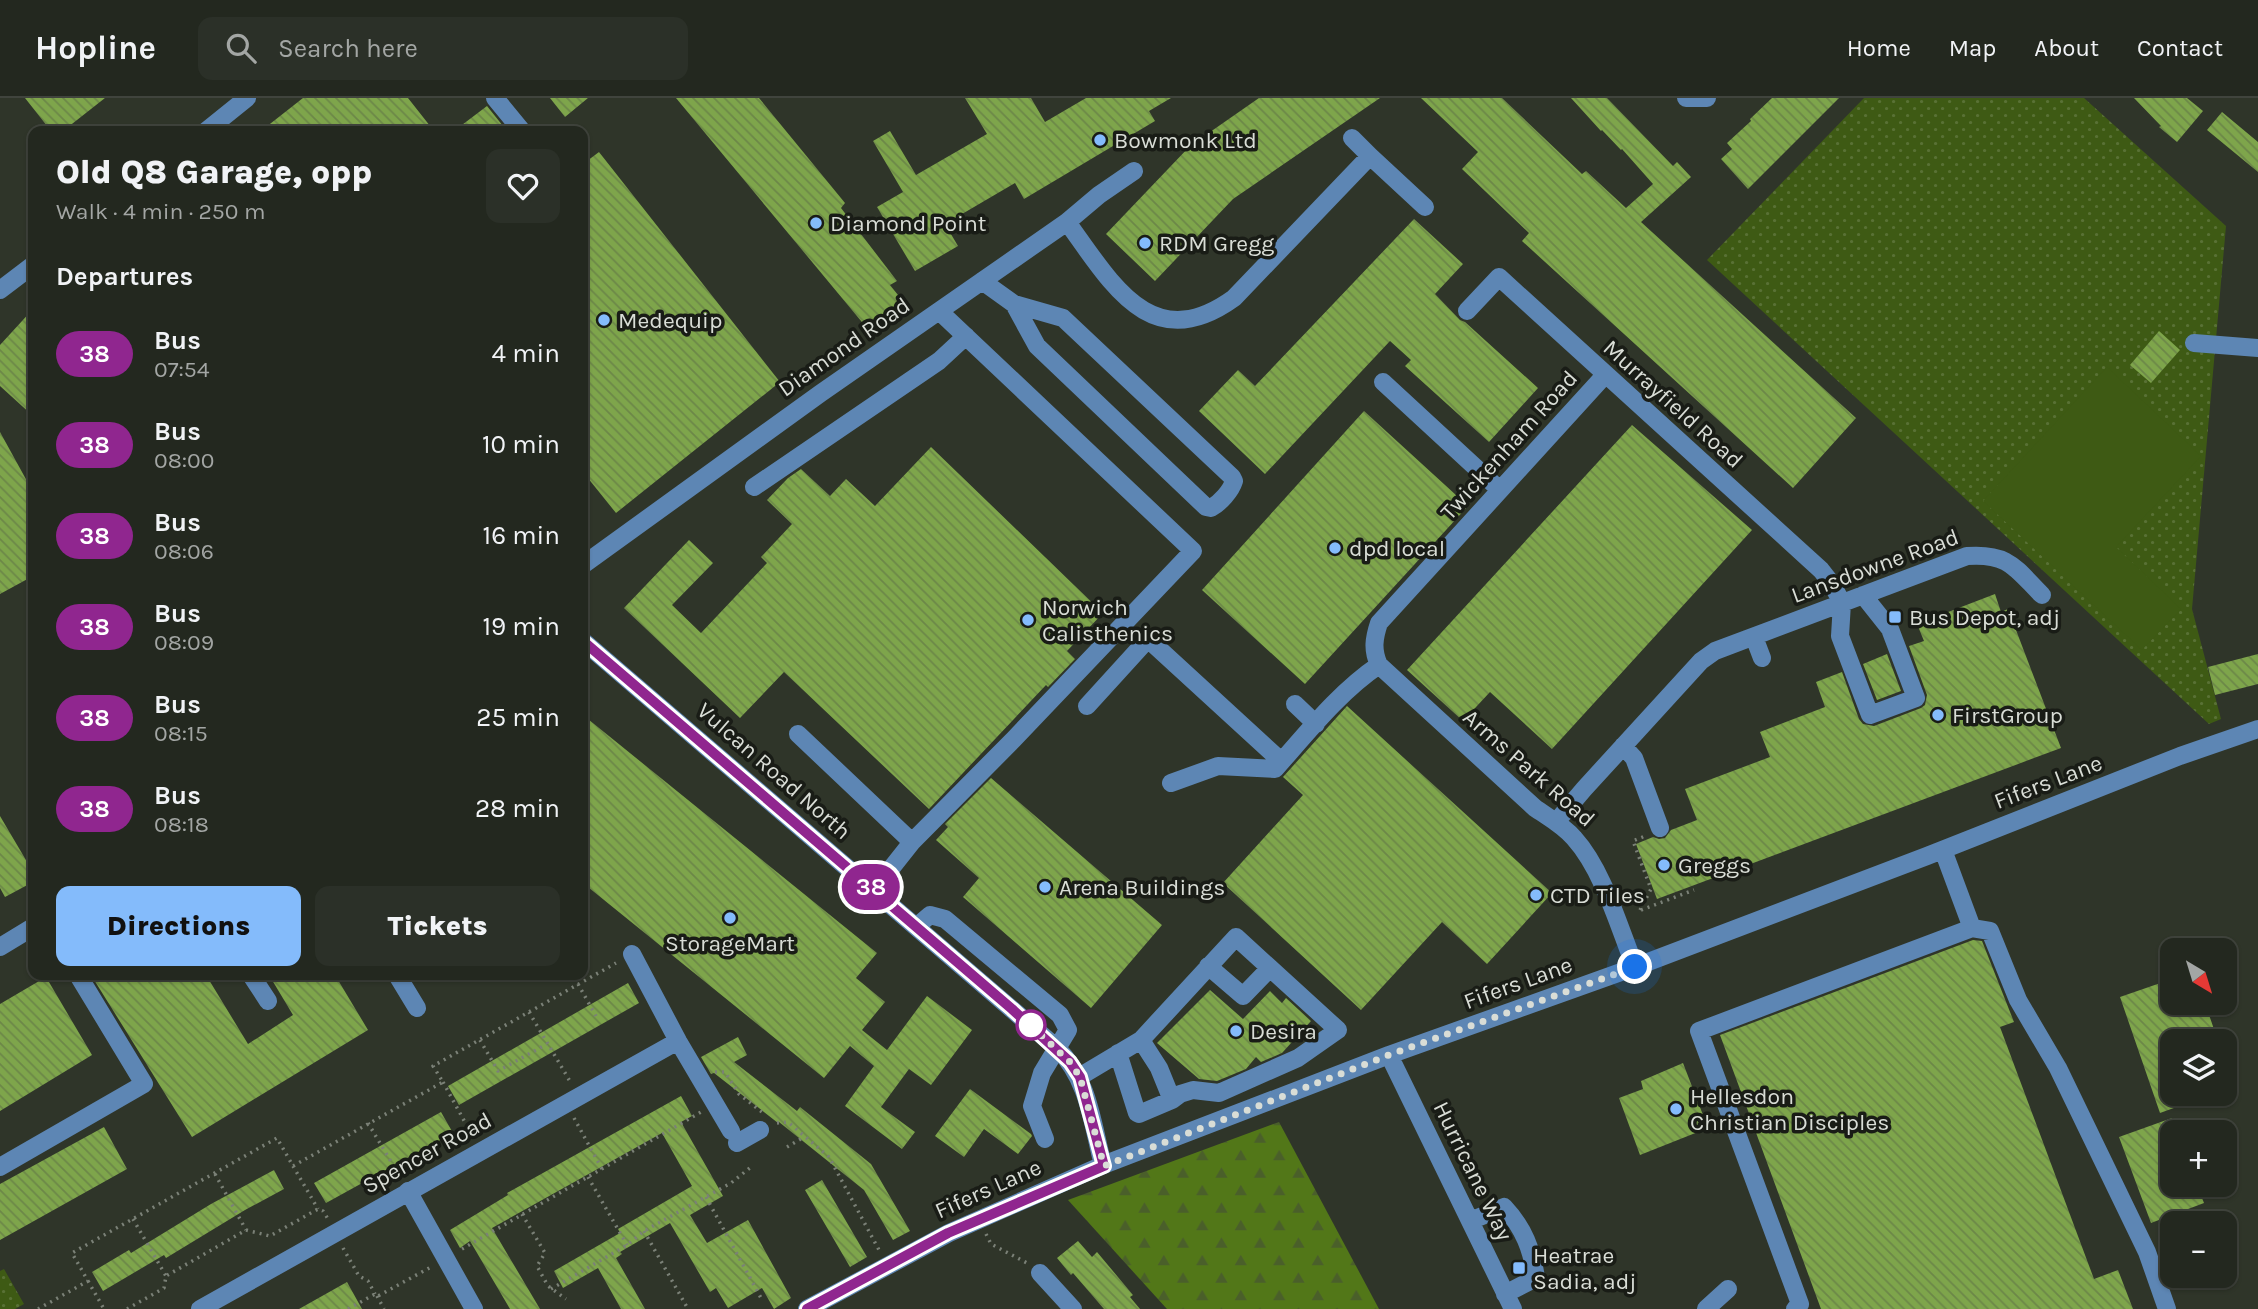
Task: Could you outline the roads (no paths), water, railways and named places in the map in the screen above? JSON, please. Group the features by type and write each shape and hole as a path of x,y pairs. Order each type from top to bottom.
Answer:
{"street":[{"path":"212,126 247,98"},
{"path":"495,98 518,126"},
{"path":"1686,98 1707,98"},
{"path":"1352,138 1425,207"},
{"path":"1068,222 1109,280 1132,303 1157,318 1186,320 1214,313 1234,298 1370,156"},
{"name":"Diamond Road","path":"588,561 821,393 1068,222 1099,195 1134,171"},
{"path":"0,290 28,269"},
{"name":"Murrayfield Road","path":"1467,310 1499,277 1821,570 1842,603"},
{"path":"982,281 1014,304 1063,318 1232,477 1232,486 1211,509 1037,346 1014,304"},
{"path":"874,890 912,842 1192,551 939,311"},
{"path":"754,487 939,361 966,336"},
{"path":"2194,343 2258,348"},
{"name":"Twickenham Road","path":"1379,665 1374,654 1379,623 1605,375"},
{"path":"1383,382 1500,490"},
{"name":"Lansdowne Road","path":"1556,822 1701,661 1715,651 1968,556 1987,555 2009,561 2042,595"},
{"path":"1842,603 1840,636 1870,715 1916,698 1890,629 1863,595"},
{"path":"1754,636 1762,657"},
{"path":"1087,706 1148,639 1278,765"},
{"name":"Vulcan Road North","path":"588,645 1057,1048 1080,1077 1104,1166"},
{"path":"1171,783 1218,766 1278,765 1360,678 1379,665"},
{"name":"Arms Park Road","path":"1379,665 1535,808 1573,836 1601,882 1635,967"},
{"path":"1295,704 1316,724"},
{"name":"Fifers Lane","path":"807,1309 948,1233 1104,1166 1389,1055 1635,967 2180,756 2258,729"},
{"path":"798,734 912,842"},
{"path":"1623,746 1634,758 1660,828"},
{"path":"1943,849 1972,928"},
{"path":"916,927 930,915 945,919 1060,1015 1068,1030 1042,1073 1032,1106 1045,1139"},
{"path":"1795,1309 1800,1304 1699,1031 1972,928 1990,931 2018,1000 2058,1068 2147,1252 2167,1309"},
{"path":"0,947 28,930"},
{"path":"1080,1077 1118,1053 1141,1040 1236,937 1338,1030 1298,1058 1219,1093 1193,1090 1139,1114 1118,1053"},
{"path":"632,954 678,1041 734,1137 761,1130"},
{"path":"1208,966 1243,996 1270,968"},
{"path":"0,1167 144,1084 81,980"},
{"path":"254,980 268,1001"},
{"path":"400,980 416,1008"},
{"path":"1141,1040 1159,1068 1172,1100"},
{"name":"Spencer Road","path":"200,1309 678,1041"},
{"name":"Hurricane Way","path":"1389,1055 1509,1302"},
{"path":"408,1191 474,1309"},
{"path":"1470,1222 1504,1207 1518,1222 1532,1253 1536,1278 1509,1302"},
{"path":"1040,1273 1073,1309"},
{"path":"1706,1309 1728,1289"}],"place":[{"name":"Bowmonk Ltd","path":"1100,140"},
{"name":"Diamond Point","path":"816,223"},
{"name":"RDM Gregg","path":"1145,243"},
{"name":"Medequip","path":"604,320"},
{"name":"dpd local","path":"1335,548"},
{"name":"Bus Depot, adj","path":"1895,617"},
{"name":"Norwich Calisthenics","path":"1028,620"},
{"name":"FirstGroup","path":"1938,715"},
{"name":"Greggs","path":"1664,865"},
{"name":"Arena Buildings","path":"1045,887"},
{"name":"CTD Tiles","path":"1536,895"},
{"name":"StorageMart","path":"730,918"},
{"name":"Desira","path":"1236,1031"},
{"name":"Hellesdon Christian Disciples","path":"1676,1109"},
{"name":"Heatrae Sadia, adj","path":"1519,1268"}]}
